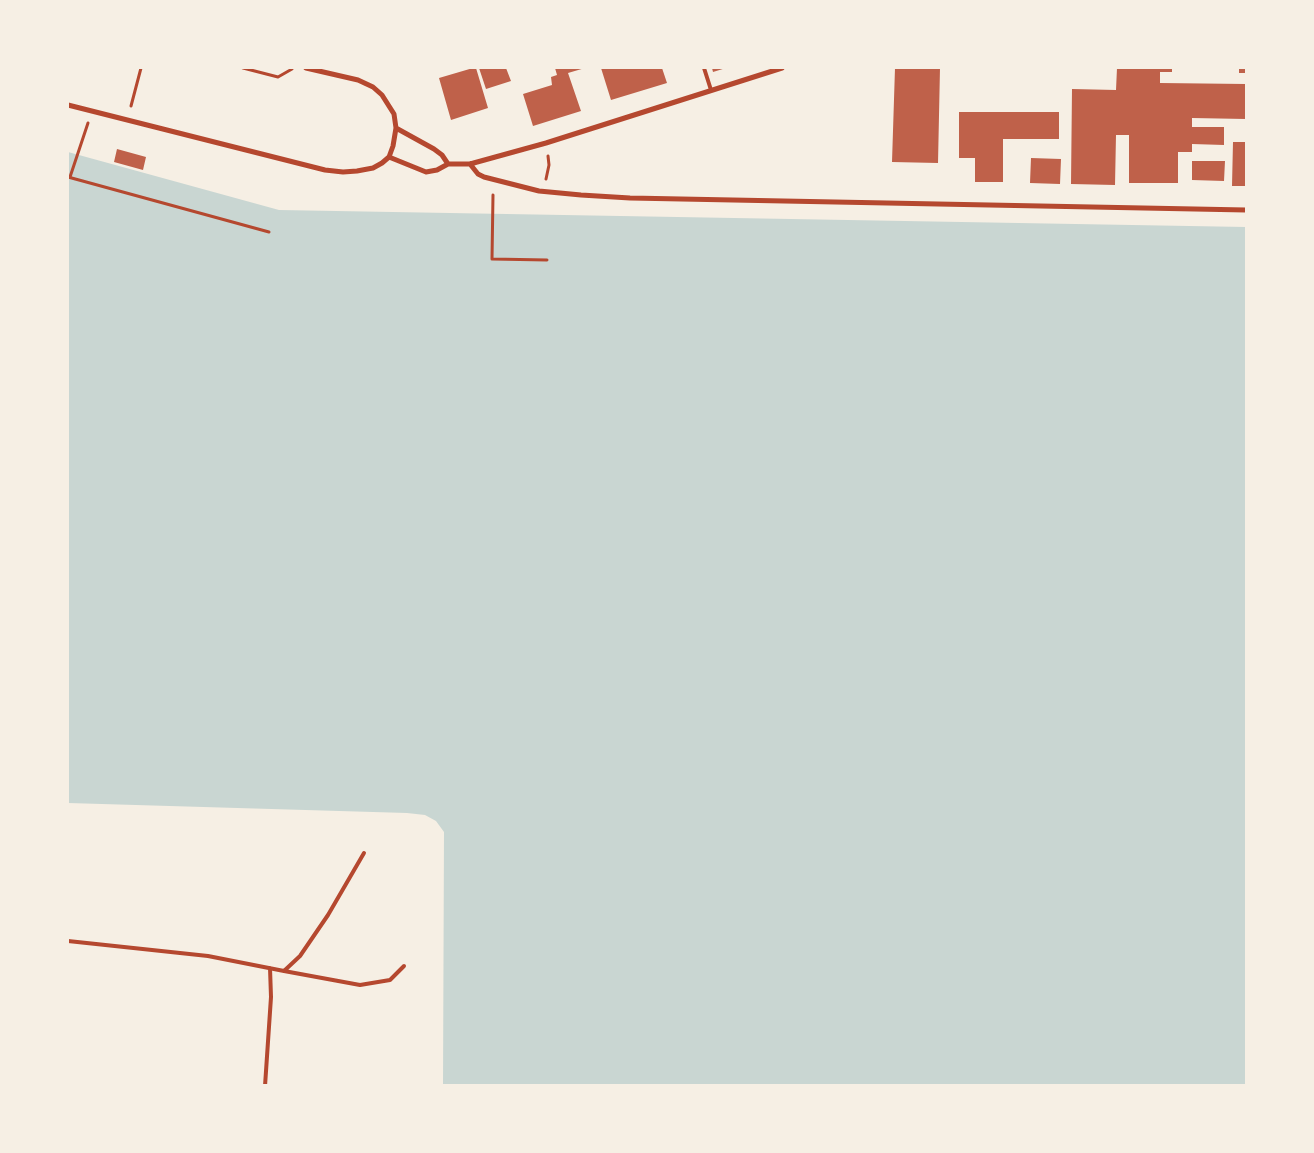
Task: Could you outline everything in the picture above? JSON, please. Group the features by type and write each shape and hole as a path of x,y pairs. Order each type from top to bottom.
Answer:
{"street":[{"path":"68,104 325,170 357,172 373,168 389,157 396,137 396,128 394,114 388,103 373,87 358,80 306,68"},
{"path":"389,157 426,172 437,170 448,164 470,164 546,143 782,68"},
{"path":"396,128 434,149 442,155 448,164"},
{"path":"470,164 478,174 484,177 539,191 630,198 1246,210"}],"lane":[{"path":"704,68 710,90"},
{"path":"284,971 300,956 328,915 364,853"},
{"path":"68,942 208,956 360,985 390,980 404,966"},
{"path":"265,1086 271,997 270,968"}],"path":[{"path":"134,96 141,68"},
{"path":"243,68 278,77 295,68"},
{"path":"91,110 69,177 269,232"},
{"path":"539,191 546,178 549,166 546,143"},
{"path":"493,194 492,259 547,260"}],"shaded area":[{"path":"68,152 279,210 1246,227 1246,1085 443,1085 444,832 436,821 425,815 407,813 68,803"}],"building":[{"path":"476,68 488,108 451,120 439,78"},
{"path":"479,68 506,68 511,81 486,89"},
{"path":"555,68 585,68 568,73 581,111 533,126 523,94 552,85 551,77 557,75"},
{"path":"601,68 662,68 667,83 611,100"},
{"path":"712,68 726,68 713,72"},
{"path":"895,68 940,68 938,163 892,162"},
{"path":"1117,68 1172,68 1172,72 1160,72 1160,83 1246,84 1246,119 1192,118 1192,127 1224,127 1224,145 1192,144 1192,152 1178,152 1178,183 1129,183 1129,135 1116,135 1115,185 1071,184 1072,89 1116,90"},
{"path":"1239,68 1246,68 1246,73 1239,73"},
{"path":"959,112 1059,112 1059,139 1003,139 1003,182 975,182 975,158 959,158"},
{"path":"1233,142 1246,142 1246,186 1232,186"},
{"path":"117,149 146,157 143,170 114,162"},
{"path":"1031,158 1061,159 1060,184 1030,183"},
{"path":"1192,161 1225,161 1224,181 1192,180"}]}
